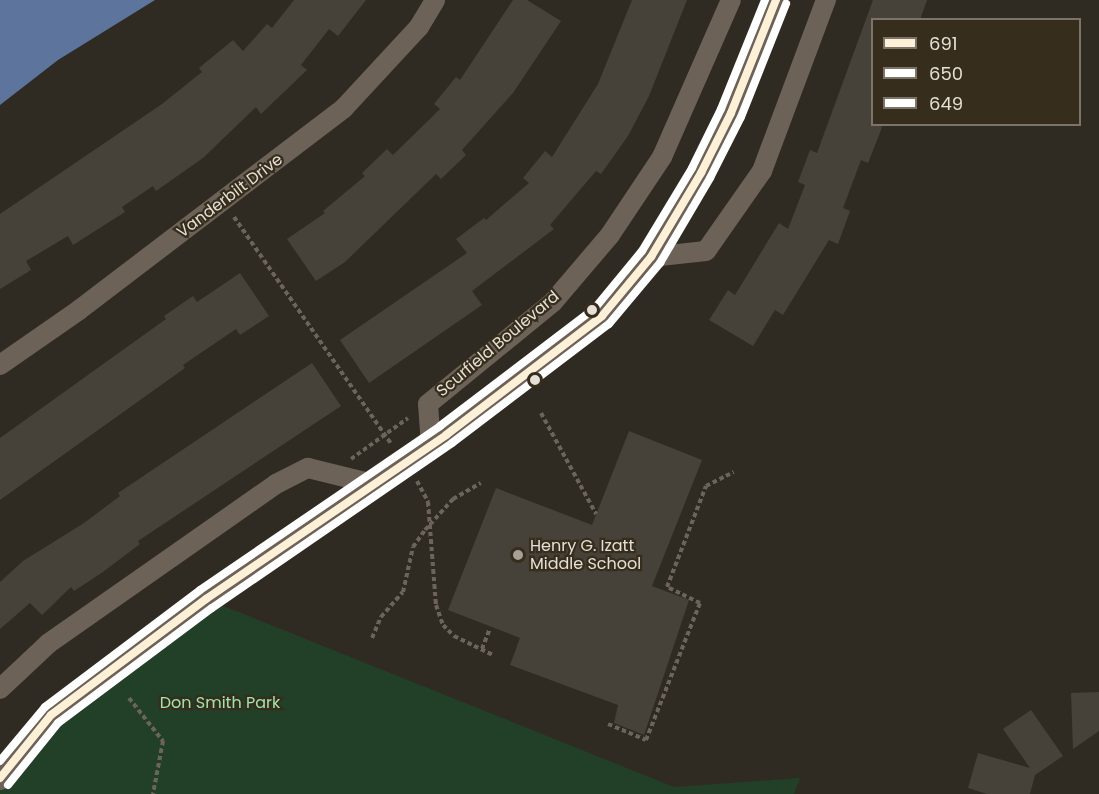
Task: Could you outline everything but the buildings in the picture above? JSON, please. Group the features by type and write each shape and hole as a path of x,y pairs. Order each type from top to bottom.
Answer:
{"street":[{"name":"Vanderbilt Drive","path":"0,365 223,202 344,108 419,27 435,0"},
{"name":"Scurfield Boulevard","path":"431,445 428,404 553,302 610,235 662,157 731,0"},
{"path":"0,778 51,715 206,599 431,445 579,335 622,295 651,257 701,173 731,113 776,0"},
{"path":"651,257 706,251 762,171 826,0"},
{"path":"0,689 49,643 276,484 308,468 373,484"}],"path":[{"path":"223,202 426,495 439,615 454,636 494,655"},
{"path":"331,474 428,404"},
{"path":"542,412 596,514"},
{"path":"608,724 646,740 700,603 667,587 706,486 734,472"},
{"path":"372,638 381,617 403,591 413,547 453,499 481,483"},
{"path":"482,649 490,628"},
{"path":"129,698 163,741 153,794"}],"green space":[{"name":"Don Smith Park","path":"206,599 674,787 800,778 794,794 0,794 0,778 51,715"}],"water":[{"path":"0,0 155,0 58,60 0,105"}],"transit line":[{"name":"649","path":"0,761 45,707 200,590 440,426 595,308 642,251 692,168 721,109 765,0"},
{"name":"691","path":"0,778 51,715 206,599 446,435 602,316 651,257 701,173 731,113 776,0"},
{"name":"650","path":"8,785 58,723 212,608 452,443 609,324 660,263 710,178 741,117 786,4"}],"place":[{"name":"Henry G. Izatt Middle School","path":"518,555"}]}
